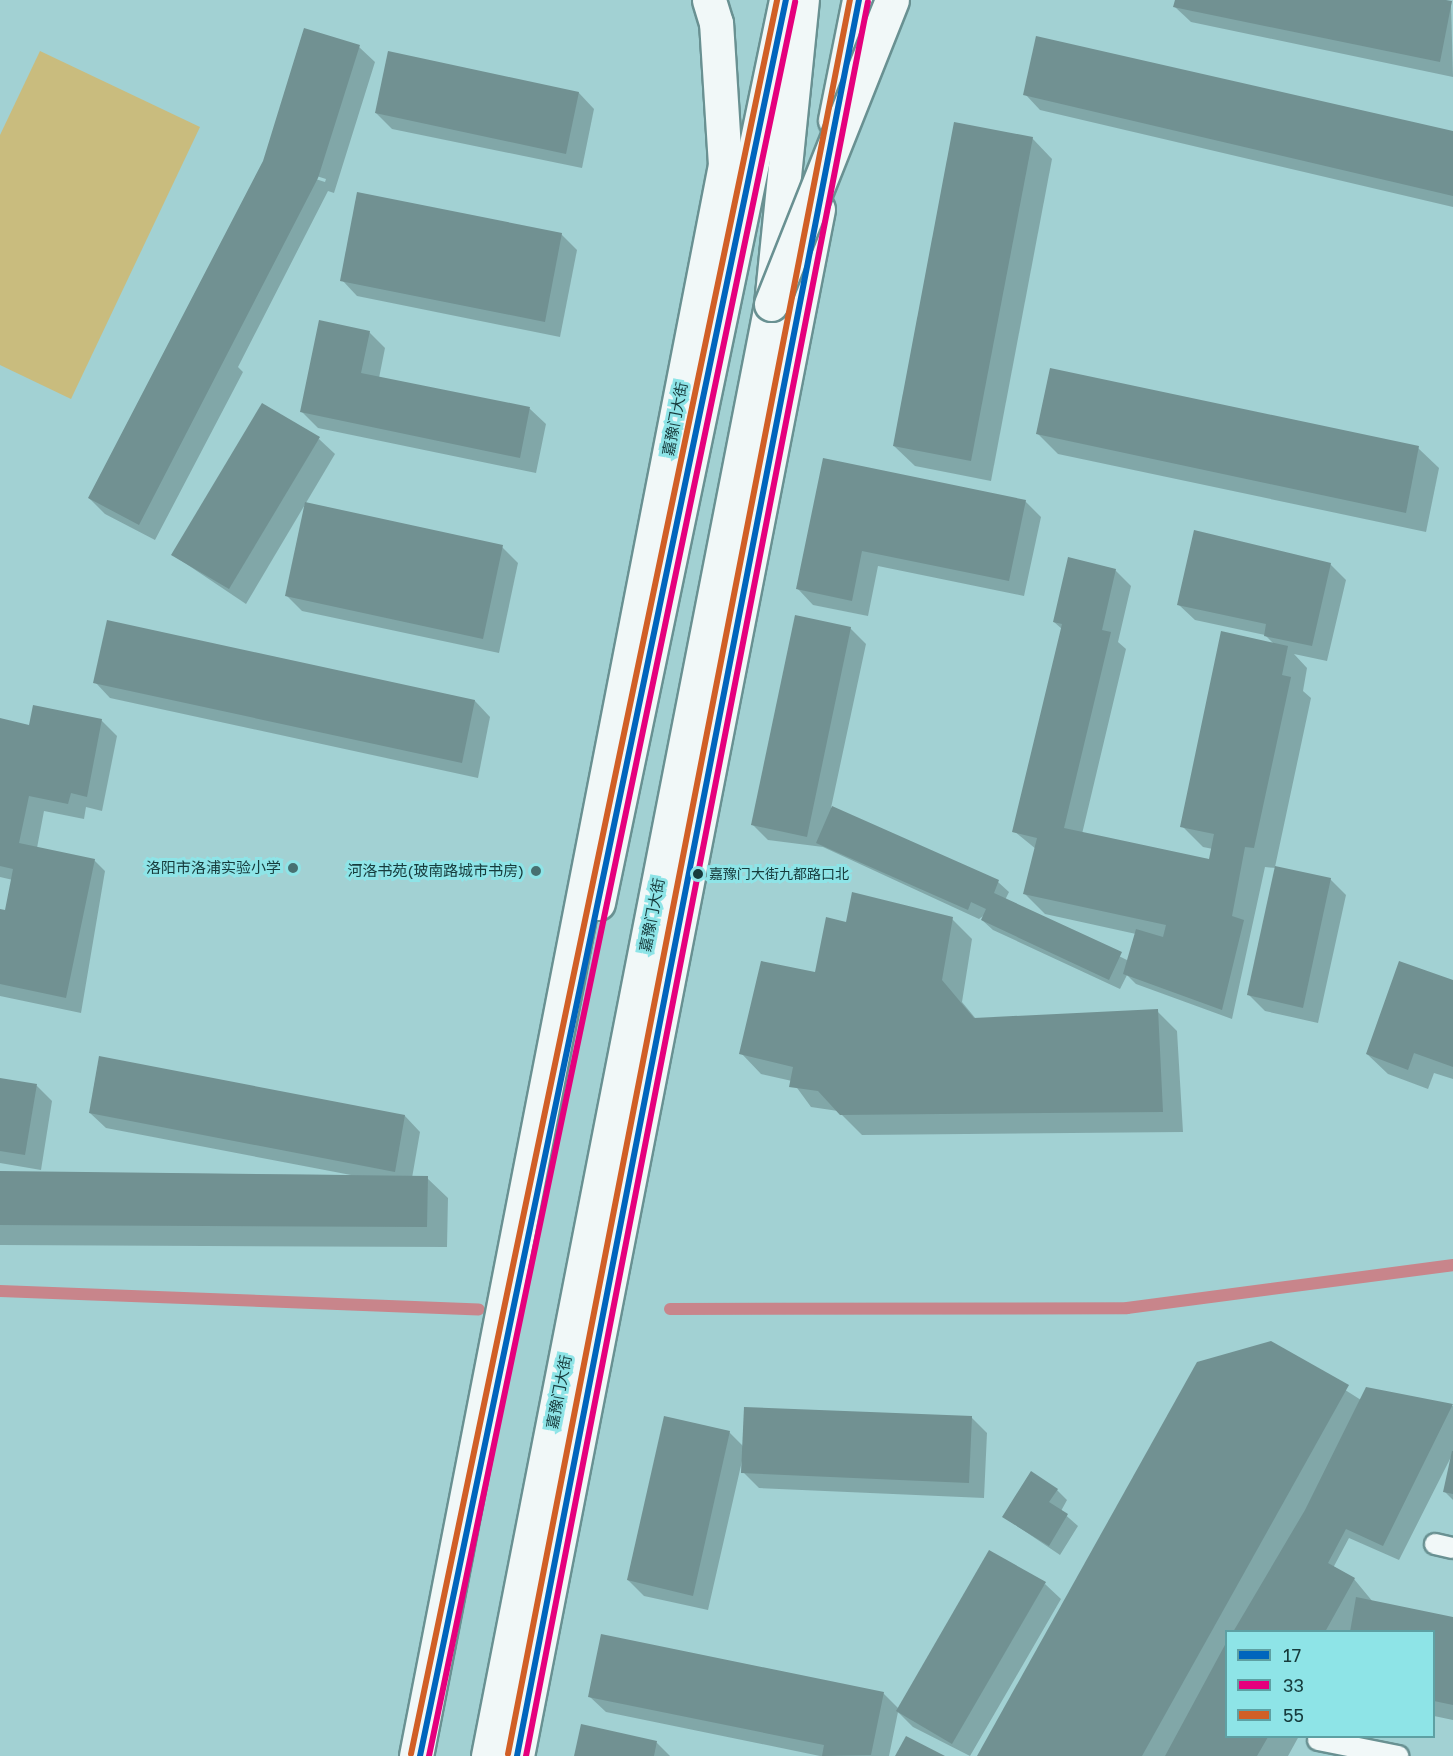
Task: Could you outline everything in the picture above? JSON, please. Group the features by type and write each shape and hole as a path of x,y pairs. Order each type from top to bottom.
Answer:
{"main road":[{"name":"嘉豫门大街","path":"418,1756 724,165 716,23 709,0"},
{"path":"418,1756 786,0"},
{"name":"嘉豫门大街","path":"488,1756 771,304 802,0"},
{"path":"517,1756 859,0"},
{"path":"771,304 892,0"}],"lane":[{"path":"1318,1740 1398,1756"}],"shaded area":[{"path":"40,51 200,127 71,399 0,365 0,135"}],"building":[{"path":"1175,0 1452,1 1440,62 1173,7"},
{"path":"304,28 360,45 318,178 139,525 88,498 263,161"},
{"path":"1036,36 1453,131 1453,196 1023,95"},
{"path":"388,51 579,92 566,154 375,113"},
{"path":"954,122 1033,137 971,461 893,446"},
{"path":"357,192 562,233 545,322 340,281"},
{"path":"319,320 370,331 361,373 530,407 520,458 300,412"},
{"path":"1050,368 1419,446 1406,513 1036,434"},
{"path":"262,403 320,437 229,589 171,555"},
{"path":"823,458 1026,500 1009,581 862,551 852,601 796,589"},
{"path":"305,502 503,545 483,639 285,596"},
{"path":"1194,530 1331,563 1312,646 1264,636 1266,624 1177,605"},
{"path":"1068,557 1116,569 1102,630 1111,632 1064,828 1209,859 1214,834 1180,827 1221,631 1288,646 1282,675 1291,677 1254,848 1245,847 1232,916 1244,920 1222,1010 1123,974 1136,929 1163,937 1166,925 1023,894 1037,838 1012,832 1062,624 1053,622"},
{"path":"795,615 851,627 807,837 751,825"},
{"path":"107,620 475,700 462,763 93,683"},
{"path":"33,705 102,719 87,797 71,793 68,804 29,796 19,843 95,859 66,998 0,984 0,909 5,910 13,869 0,866 0,718 29,725"},
{"path":"832,806 999,880 994,893 1122,952 1109,980 981,920 986,909 971,902 968,910 816,843"},
{"path":"1275,866 1331,878 1303,1008 1247,995"},
{"path":"852,892 953,917 942,980 974,1018 1158,1009 1163,1112 840,1115 818,1091 789,1087 793,1067 739,1054 761,961 815,972 826,917 846,922"},
{"path":"1399,961 1453,980 1453,1067 1414,1053 1408,1070 1366,1054"},
{"path":"99,1056 405,1115 395,1172 89,1113"},
{"path":"0,1078 37,1084 25,1155 0,1151"},
{"path":"0,1171 428,1176 427,1227 0,1225"},
{"path":"1271,1341 1349,1385 1142,1756 977,1756 1197,1362"},
{"path":"1366,1387 1453,1404 1383,1546 1346,1529 1328,1563 1355,1578 1326,1630 1234,1630 1305,1510"},
{"path":"744,1407 972,1416 969,1483 741,1473"},
{"path":"664,1416 730,1431 693,1596 627,1580"},
{"path":"1453,1451 1453,1494 1443,1492"},
{"path":"1031,1471 1058,1489 1049,1502 1068,1514 1049,1546 1002,1517"},
{"path":"989,1550 1046,1582 952,1744 896,1711"},
{"path":"1356,1597 1453,1617 1453,1705 1435,1701 1435,1630 1350,1630"},
{"path":"601,1634 884,1692 871,1755 822,1756 824,1745 588,1697"},
{"path":"1225,1645 1225,1738 1267,1738 1257,1756 1165,1756"},
{"path":"581,1724 657,1741 654,1756 574,1756"},
{"path":"906,1736 945,1756 895,1756"}],"waterway":[{"path":"670,1309 1127,1308 1453,1265"},
{"path":"0,1291 479,1309"}],"transit line":[{"name":"55","path":"411,1754 777,0"},
{"name":"17","path":"420,1756 786,0"},
{"name":"55","path":"508,1754 850,0"},
{"name":"17","path":"517,1756 859,0"},
{"name":"33","path":"429,1756 795,2"},
{"name":"33","path":"526,1756 868,2"}],"place":[{"name":"洛阳市洛浦实验小学","path":"293,868"},
{"name":"河洛书苑(玻南路城市书房)","path":"536,871"},
{"name":"嘉豫门大街九都路口北","path":"698,874"}]}
